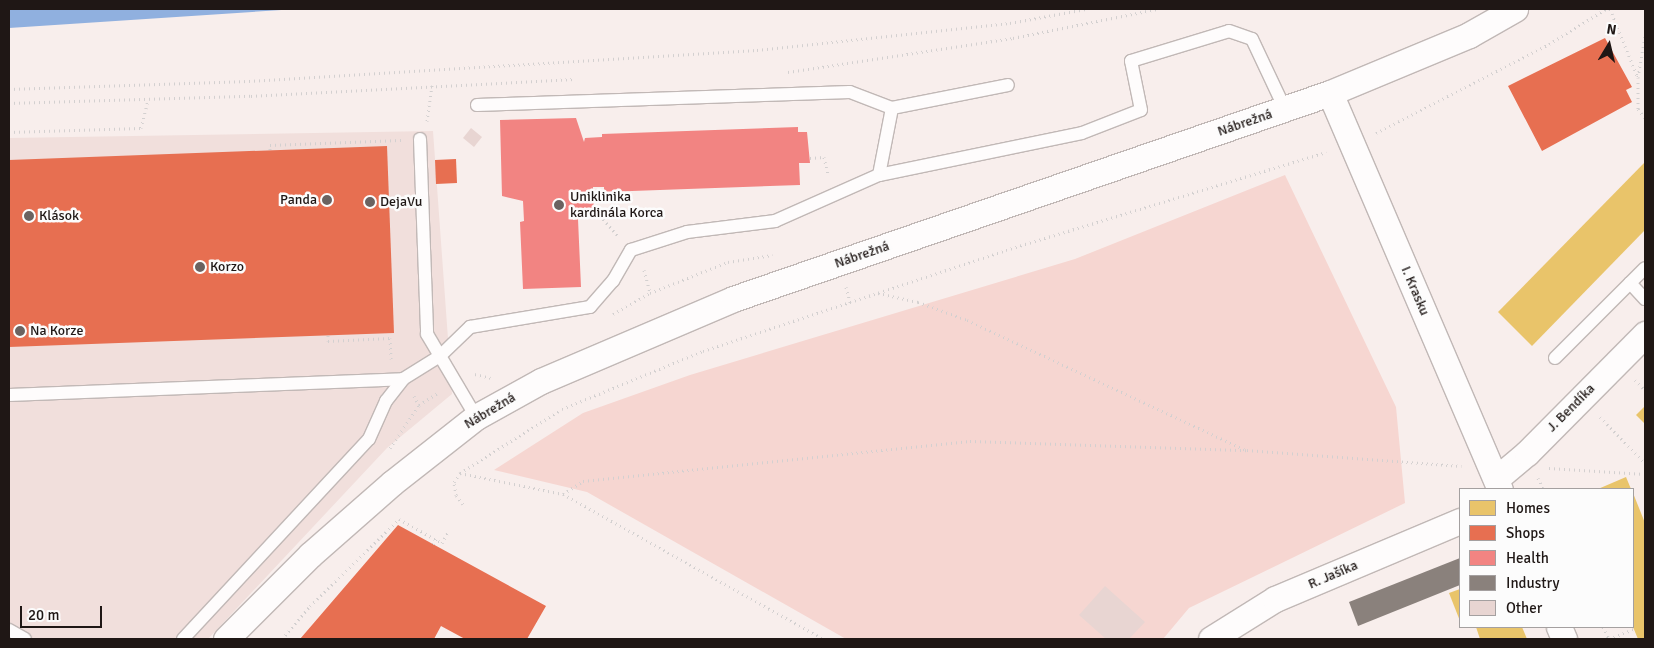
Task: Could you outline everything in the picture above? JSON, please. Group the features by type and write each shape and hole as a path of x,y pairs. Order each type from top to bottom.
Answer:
{"street":[{"name":"Nábrežná","path":"226,639 267,601 317,549 392,483 476,417 542,381 733,299 1330,93 1469,35 1515,9"},
{"name":"I. Krasku","path":"1330,93 1496,479"},
{"name":"J. Bendíka","path":"1496,479 1645,334"},
{"name":"R. Jašíka","path":"1211,639 1275,599 1459,521"},
{"name":"Nábrežná","path":"244,639 267,601"}],"lane":[{"path":"183,639 369,439 386,402 403,379 440,356 470,327 590,307 613,281 631,250 687,232 775,221 879,175 1082,133 1141,110 1131,61 1229,31 1252,39 1285,109"},
{"path":"477,105 850,92 892,108 1008,85"},
{"path":"879,175 892,108"},
{"path":"420,139 427,334 476,417"},
{"path":"1555,358 1645,268"},
{"path":"1630,283 1645,299"},
{"path":"9,395 403,379"},
{"path":"9,630 25,639"}],"path":[{"path":"9,89 249,81 757,50 1010,23 1086,9"},
{"path":"782,73 1013,38 1157,9"},
{"path":"463,504 456,495 454,482 460,473 562,409 703,351 878,292 1314,154 1353,145 1549,44 1606,9"},
{"path":"1610,9 1638,78"},
{"path":"1645,36 1638,78 1638,109 1645,118"},
{"path":"9,104 148,100 583,79"},
{"path":"270,150 270,144 420,139 426,132 432,85"},
{"path":"9,132 141,128 148,100"},
{"path":"810,158 824,157"},
{"path":"845,284 850,302"},
{"path":"878,292 918,302 967,320 1247,450"},
{"path":"328,335 328,341 384,338"},
{"path":"1640,386 1645,390"},
{"path":"1581,397 1645,463"},
{"path":"564,494 582,480 970,441 1247,450 1496,479"},
{"path":"1542,468 1566,467 1645,474"},
{"path":"460,473 564,494 823,639"},
{"path":"282,639 310,606 399,519 442,543 448,532"},
{"path":"433,544 436,539"},
{"path":"1609,639 1634,629"}],"shaded area":[{"path":"433,131 452,394 387,448 208,639 9,639 9,138"},
{"path":"1285,175 1396,407 1405,503 1189,608 1163,639 846,639 587,492 494,470 583,413 690,375 1075,259"}],"water":[{"path":"9,9 297,9 9,28"}],"building: Homes":[{"path":"1645,162 1645,230 1532,346 1498,312"},
{"path":"1645,406 1645,424 1636,415"},
{"path":"1626,477 1631,488 1600,488"},
{"path":"1634,496 1645,523 1645,639 1638,639 1633,628"},
{"path":"1459,589 1459,618 1449,593"},
{"path":"1476,628 1522,628 1527,639 1480,639"}],"building: Shops":[{"path":"1605,38 1632,87 1626,90 1632,102 1542,151 1508,86"},
{"name":"Korzo","path":"387,146 394,333 9,347 9,160"},
{"path":"456,159 457,183 436,184 435,160"},
{"path":"398,525 546,606 527,639 465,639 441,626 434,639 300,639"}],"building: Health":[{"name":"Uniklinika kardinála Korca","path":"576,118 584,142 585,138 602,137 602,134 798,127 798,132 807,132 810,163 799,163 800,185 604,192 604,187 593,187 594,208 573,208 573,220 578,219 581,287 523,289 520,222 524,221 523,201 502,196 500,120"}],"building: Industry":[{"path":"1459,558 1459,585 1358,626 1349,602"}],"building: Other":[{"path":"471,128 482,137 474,147 463,138"},
{"path":"1105,586 1145,622 1129,639 1106,639 1079,615"}],"place":[{"name":"Panda","path":"327,200"},
{"name":"DejaVu","path":"370,202"},
{"name":"Uniklinika kardinála Korca","path":"559,205"},
{"name":"Klások","path":"29,216"},
{"name":"Korzo","path":"200,267"},
{"name":"Na Korze","path":"20,331"}]}
